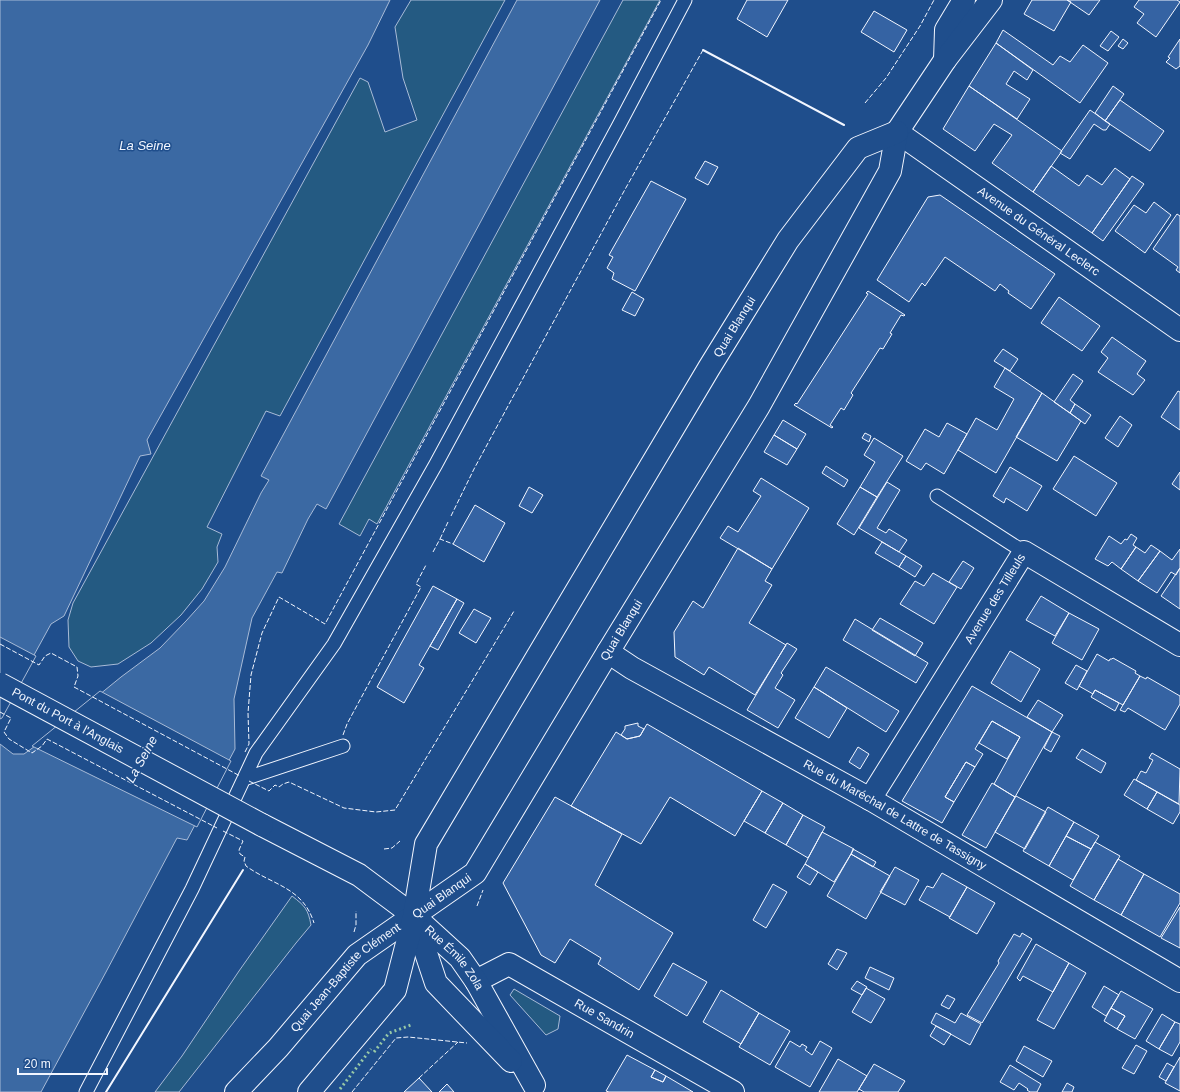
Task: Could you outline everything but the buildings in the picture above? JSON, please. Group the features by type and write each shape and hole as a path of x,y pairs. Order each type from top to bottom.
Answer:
{"main road":[{"path":"945,60 946,30 964,0"},
{"name":"Quai Blanqui","path":"414,916 475,873 759,406 890,171 897,132 945,60 991,0"},
{"name":"Quai Blanqui","path":"414,916 426,844 721,348 788,240 858,148 897,132"},
{"name":"Avenue du Général Leclerc","path":"897,132 1180,330"},
{"name":"Avenue des Tilleuls","path":"870,799 1024,552 1180,645"},
{"name":"Rue du Maréchal de Lattre de Tassigny","path":"608,652 632,668 870,799 1180,981"},
{"name":"Pont du Port à l'Anglais","path":"0,684 262,825 359,875 414,916"},
{"name":"Rue Émile Zola","path":"414,916 460,958 476,981 536,1088"},
{"name":"Rue Émile Zola","path":"414,916 436,983 536,1088"},
{"name":"Quai Jean-Baptiste Clément","path":"236,1092 278,1048 358,955 414,916"},
{"name":"Quai Jean-Baptiste Clément","path":"309,1092 395,990 414,916"},
{"name":"Rue Sandrin","path":"476,981 508,964 733,1092"}],"lane":[{"path":"86,1092 192,889 256,753 334,644 432,471 685,0"},
{"path":"937,496 1024,552"},
{"path":"244,779 343,746"}],"shaded area":[{"path":"411,0 505,0 280,416 266,411 207,527 222,534 217,547 218,562 202,589 181,615 151,643 118,664 91,667 78,661 69,647 68,620 73,603 360,78 368,82 385,132 417,120 403,78 395,27"},
{"path":"623,0 660,0 377,524 369,519 360,536 339,524"},
{"path":"292,896 305,908 309,915 311,925 179,1092 155,1092 182,1056"},
{"path":"514,989 560,1016 558,1029 546,1035 510,995"}],"water":[{"name":"La Seine","path":"0,0 390,0 368,45 147,440 151,454 140,456 64,616 51,624 0,717"},
{"name":"La Seine","path":"517,0 600,0 326,509 317,504 308,519 282,573 277,572 252,618 234,699 235,749 187,840 177,838 41,1092 0,1092 0,744 13,754 24,754 160,648 204,601 225,567 261,493 269,480 261,476"}],"pier":[{"path":"0,637 36,656 2,718 0,719"},
{"path":"100,691 231,761 197,827 32,746"}],"hedge":[{"path":"374,1052 389,1033 411,1025"},
{"path":"340,1089 371,1049"}],"fence":[{"path":"245,752 249,744 248,713 251,675 262,633 279,597 325,624 661,0"},
{"path":"865,103 886,78 920,26 934,0"},
{"path":"451,516 474,469 623,193 703,50"},
{"path":"440,539 448,522"},
{"path":"433,552 440,539 453,544"},
{"path":"343,735 347,724 421,587 416,584 426,565"},
{"path":"249,781 269,791 275,785 279,787 289,782 344,808 376,812 395,810 514,611"},
{"path":"0,644 39,665 45,656 51,653 77,667 78,676 74,687 240,776"},
{"path":"0,712 11,718 4,732 9,739 32,753 42,746 47,739 217,828"},
{"path":"223,831 243,841 239,850 240,854 245,857 244,861 246,866 295,894 309,911 314,923"},
{"path":"384,849 392,848 400,841"},
{"path":"477,906 483,890"},
{"path":"354,932 356,925 356,911"},
{"path":"352,1092 396,1038 408,1037 467,1043"},
{"path":"419,1078 458,1042"}],"wall":[{"path":"703,50 844,125"},
{"path":"106,1092 243,870"}]}
